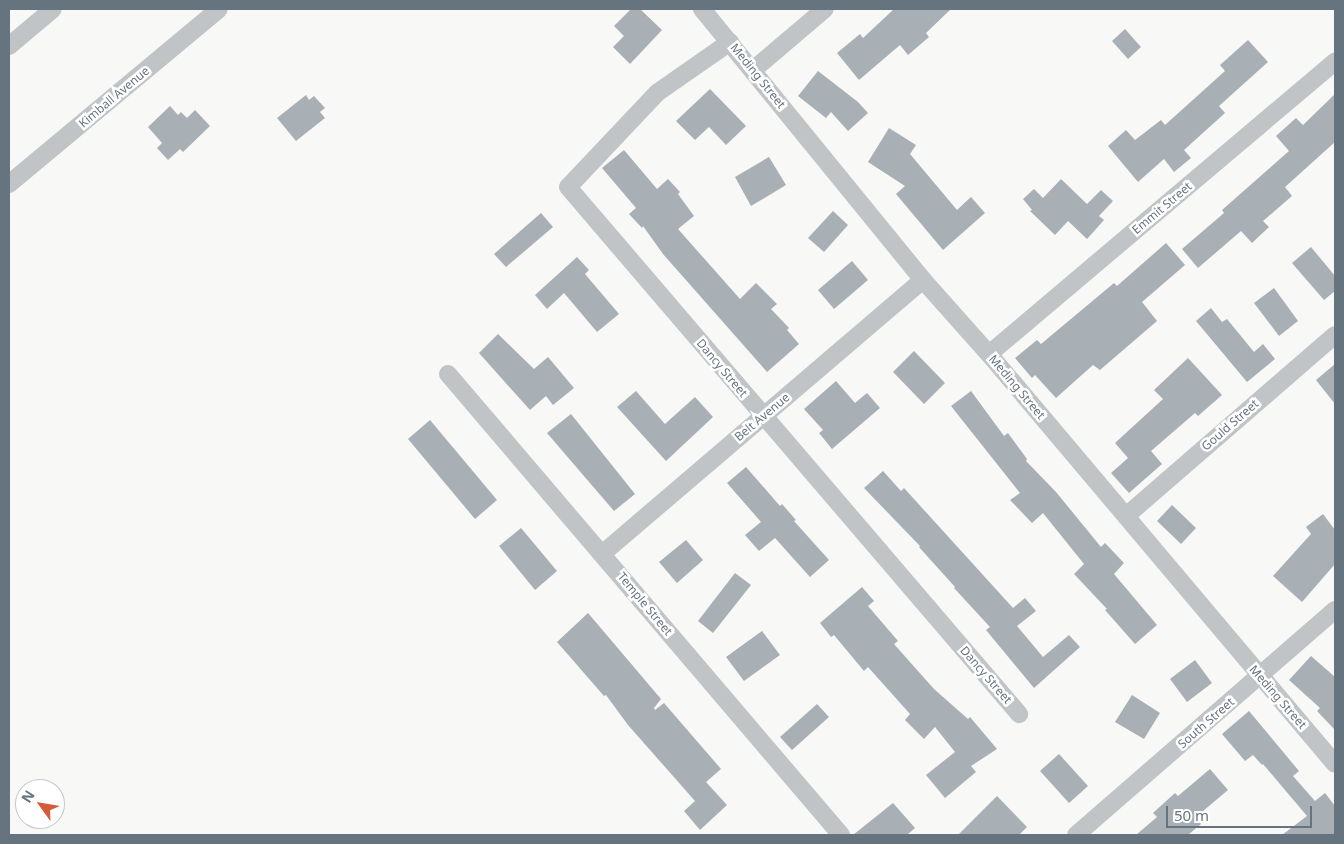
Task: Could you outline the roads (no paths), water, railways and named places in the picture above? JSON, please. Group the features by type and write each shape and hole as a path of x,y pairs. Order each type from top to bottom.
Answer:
{"street":[{"path":"9,46 53,9"},
{"name":"Kimball Avenue","path":"9,184 219,9"},
{"name":"Meding Street","path":"702,9 923,280 989,354 1335,764"},
{"path":"753,70 825,9"},
{"name":"Dancy Street","path":"730,42 657,93 568,187 1019,714"},
{"name":"Emmit Street","path":"989,354 1335,62"},
{"name":"Belt Avenue","path":"602,554 923,280"},
{"name":"Gould Street","path":"1126,516 1335,335"},
{"name":"Temple Street","path":"448,374 841,835"},
{"name":"South Street","path":"1076,835 1335,610"}]}
